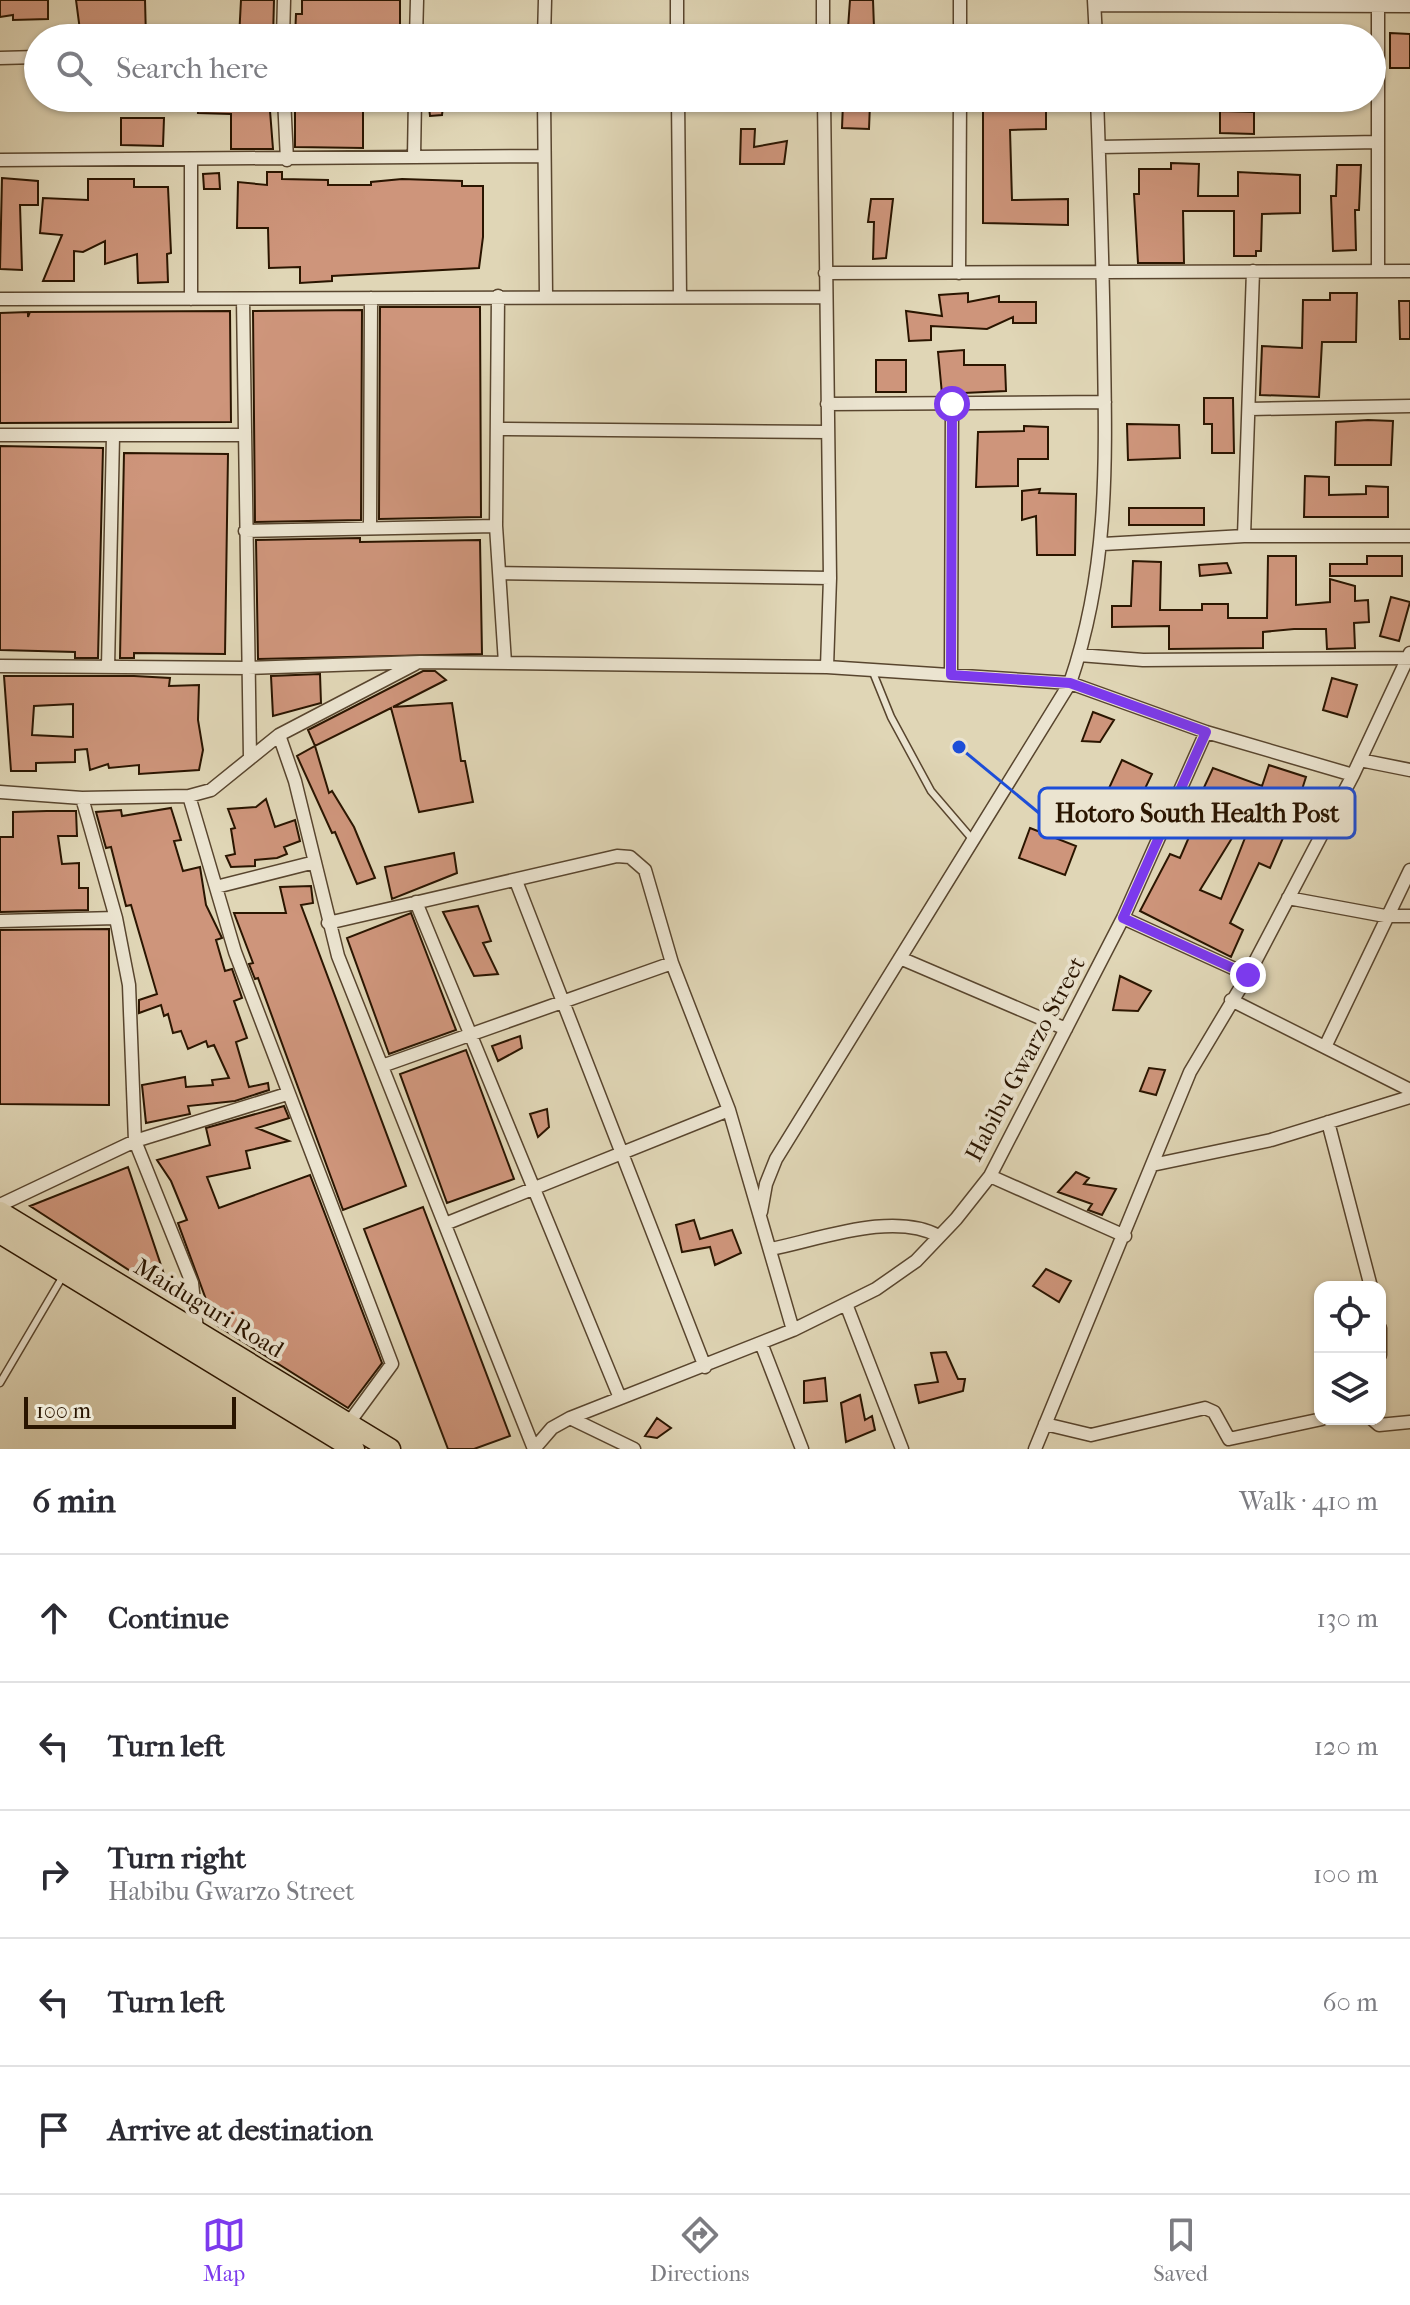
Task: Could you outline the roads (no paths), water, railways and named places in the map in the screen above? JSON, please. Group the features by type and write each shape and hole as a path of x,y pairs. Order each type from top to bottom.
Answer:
{"highway":[{"name":"Maiduguri Road","path":"0,1212 69,1265 354,1449"},
{"name":"Maiduguri Road","path":"0,1233 197,1330 390,1449"}],"street":[{"path":"283,24 284,0"},
{"path":"416,24 417,0"},
{"path":"544,24 545,0"},
{"path":"677,0 677,24"},
{"path":"823,0 823,24"},
{"path":"960,0 960,24"},
{"path":"1095,24 1094,2 1410,6"},
{"path":"1378,6 1378,24"},
{"path":"0,58 24,57"},
{"path":"285,112 287,160"},
{"path":"414,157 415,112"},
{"path":"544,112 546,295"},
{"path":"678,112 680,297"},
{"path":"824,112 830,578 827,667"},
{"path":"959,273 960,112"},
{"path":"761,1212 766,1184 776,1159 1070,683 1079,655 1103,544 1105,402 1098,112"},
{"path":"1378,112 1378,271"},
{"path":"1099,147 1378,142"},
{"path":"0,160 543,156"},
{"path":"191,160 191,299"},
{"path":"1244,536 1253,271"},
{"path":"825,273 1410,271"},
{"path":"0,299 546,295 825,297"},
{"path":"498,296 496,526 505,663"},
{"path":"370,528 371,298"},
{"path":"243,299 250,757"},
{"path":"827,404 1105,402"},
{"path":"951,675 952,404"},
{"path":"1250,409 1410,406"},
{"path":"499,429 828,432"},
{"path":"0,435 244,435"},
{"path":"108,667 113,436"},
{"path":"245,531 496,526"},
{"path":"1103,544 1244,536 1410,536"},
{"path":"499,573 830,578"},
{"path":"1035,1449 1190,1072 1248,975 1353,775 1409,656 1143,660 1079,655"},
{"path":"0,666 248,668 420,662 827,667 1070,683 1206,732 1353,775"},
{"path":"0,792 82,798 189,796 228,779 279,735 420,662"},
{"name":"Habibu Gwarzo Street","path":"534,1449 552,1428 570,1418 793,1330 876,1289 916,1261 990,1176 1123,918 1206,732"},
{"path":"279,735 295,781 328,923 534,1449"},
{"path":"1360,760 1410,770"},
{"path":"189,796 235,952 392,1364 348,1424"},
{"path":"82,798 116,918 131,1007 135,1141 192,1283 197,1330"},
{"path":"328,923 617,856 630,857 645,870 672,963 729,1110 793,1330"},
{"path":"216,887 315,862"},
{"path":"1325,1047 1385,916 1410,870"},
{"path":"516,881 561,1004 705,1367"},
{"path":"1288,898 1385,916 1410,916"},
{"path":"416,902 620,1398"},
{"path":"0,921 116,918"},
{"path":"1123,918 1248,975"},
{"path":"900,958 1066,1029"},
{"path":"382,1066 672,963"},
{"path":"1231,1000 1410,1090"},
{"path":"0,1205 135,1141 287,1094"},
{"path":"1152,1165 1271,1140 1410,1097"},
{"path":"445,1224 729,1110"},
{"path":"1328,1122 1369,1281"},
{"path":"990,1176 1125,1236"},
{"path":"771,1249 898,1224 920,1226 939,1236"},
{"path":"846,1304 902,1449"},
{"path":"761,1343 802,1449"},
{"path":"1045,1424 1091,1435 1205,1408 1214,1412 1229,1439 1314,1421"},
{"path":"570,1418 634,1449"},
{"path":"1386,1424 1410,1422"}],"lane":[{"path":"872,670 891,717 931,791 973,840"},
{"path":"0,1383 69,1265"}],"place":[{"name":"Hotoro South Health Post","path":"959,747"}]}
